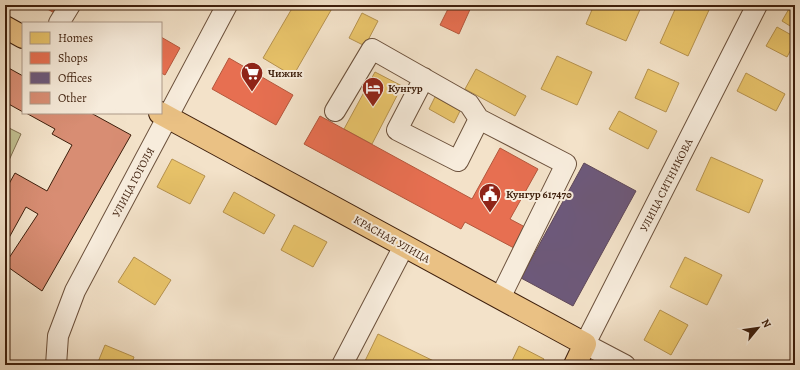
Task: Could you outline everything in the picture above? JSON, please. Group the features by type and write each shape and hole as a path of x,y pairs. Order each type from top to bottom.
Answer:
{"main road":[{"path":"5,28 22,36"},
{"name":"КРАСНАЯ УЛИЦА","path":"164,115 586,344"},
{"name":"УЛИЦА СИТНИКОВА","path":"575,365 586,344"}],"street":[{"path":"60,22 70,5"},
{"name":"УЛИЦА ГОГОЛЯ","path":"56,365 58,336 75,291 164,115 227,5"},
{"name":"УЛИЦА СИТНИКОВА","path":"586,344 757,5"},
{"path":"335,111 372,49 469,104 479,119 566,164 500,298"},
{"path":"424,78 397,130 458,161 479,119"},
{"path":"342,365 404,246"},
{"name":"КРАСНАЯ УЛИЦА","path":"586,344 625,365"}],"shaded area":[{"path":"5,126 21,134 5,169"}],"building: Homes":[{"path":"294,5 334,5 293,76 263,58"},
{"path":"594,5 642,5 626,41 586,24"},
{"path":"677,5 698,5 709,10 688,56 660,43"},
{"path":"790,7 795,10 795,29 782,21"},
{"path":"362,13 378,21 365,46 349,38"},
{"path":"777,27 795,37 795,42 787,57 766,46"},
{"path":"557,56 592,72 577,105 541,89"},
{"path":"476,69 526,96 515,116 465,89"},
{"path":"648,69 679,83 666,112 635,98"},
{"name":"Кунгур","path":"375,72 402,86 372,144 344,129"},
{"path":"746,73 785,94 776,111 737,91"},
{"path":"435,97 460,111 454,123 429,109"},
{"path":"619,111 657,131 648,149 609,129"},
{"path":"711,157 763,180 749,213 696,190"},
{"path":"172,159 205,176 190,204 157,187"},
{"path":"234,192 275,215 264,234 223,212"},
{"path":"294,225 327,242 313,267 281,250"},
{"path":"134,257 171,280 155,305 118,282"},
{"path":"685,257 722,275 707,305 670,287"},
{"path":"660,310 688,325 671,355 644,340"},
{"path":"378,334 442,365 363,365"},
{"path":"105,345 134,357 131,365 106,365 98,362"},
{"path":"519,346 544,359 541,365 510,365"}],"building: Shops":[{"path":"40,5 65,5 60,16"},
{"path":"450,5 472,5 459,34 440,25"},
{"path":"162,38 180,48 165,75 162,74"},
{"path":"229,58 293,95 276,125 212,89"},
{"path":"320,116 472,199 500,148 538,169 510,219 525,227 514,248 465,222 461,229 304,144"}],"building: Offices":[{"path":"584,163 636,191 573,306 521,278"}],"building: Other":[{"path":"5,66 22,75 22,111 5,102"},
{"path":"28,114 93,114 131,135 42,291 5,265 38,214 26,207 5,245 5,191 15,173 47,191 72,145 52,134 55,129"}],"place":[{"name":"Чижик","path":"252,92"},
{"name":"Кунгур","path":"373,108"},
{"name":"Кунгур 617470","path":"490,214"}]}
